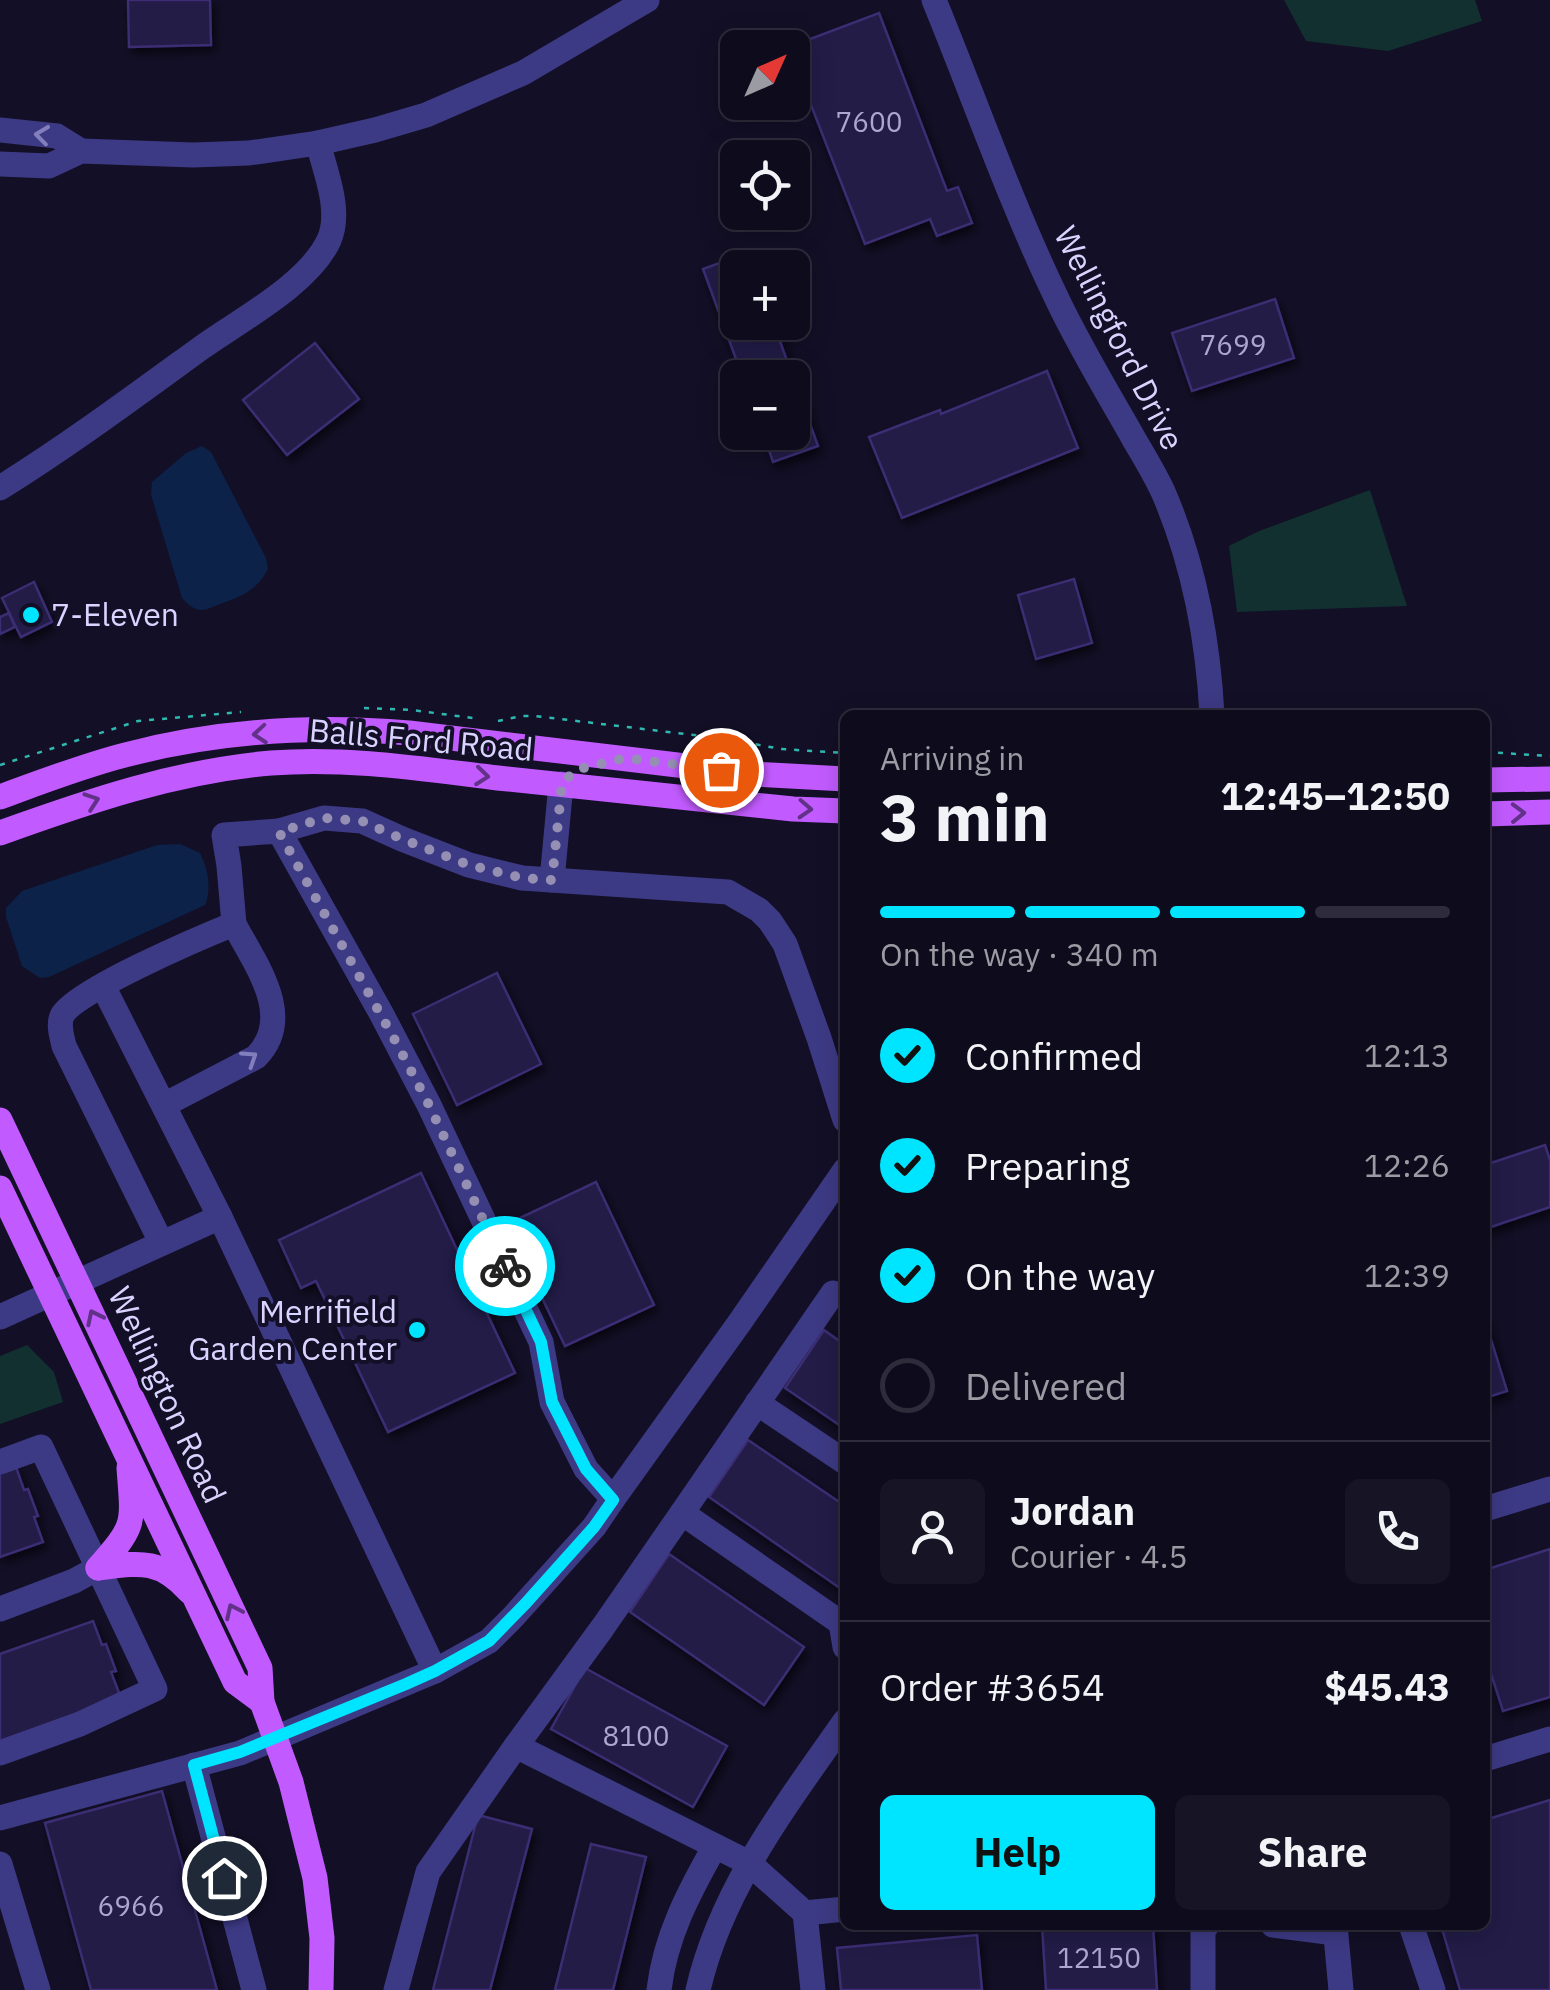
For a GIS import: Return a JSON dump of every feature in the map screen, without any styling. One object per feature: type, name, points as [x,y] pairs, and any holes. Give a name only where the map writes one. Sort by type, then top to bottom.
[{"type":"main road","name":"Balls Ford Road","points":[[0,797],[128,754],[215,739],[354,729],[753,774],[840,779]]},
{"type":"main road","points":[[562,784],[580,768],[625,758]]},
{"type":"main road","name":"Balls Ford Road","points":[[0,833],[145,785],[200,773],[301,762],[376,764],[840,812]]},
{"type":"main road","points":[[1490,780],[1550,780]]},
{"type":"main road","points":[[1490,814],[1550,812]]},
{"type":"main road","name":"Wellington Road","points":[[0,1120],[260,1668],[262,1702],[300,1812],[314,1878],[322,1938],[321,1990]]},
{"type":"main road","name":"Wellington Road","points":[[0,1188],[235,1682],[262,1702]]},
{"type":"main road","points":[[98,1568],[126,1536],[131,1522],[128,1452]]},
{"type":"main road","points":[[98,1568],[154,1565],[174,1576],[198,1601]]},
{"type":"street","points":[[0,164],[49,166],[81,151],[249,153],[375,130],[524,74],[648,0]]},
{"type":"street","name":"Wellingford Drive","points":[[934,0],[1059,303],[1162,491],[1177,529],[1204,632],[1212,710]]},
{"type":"street","points":[[0,130],[57,136],[81,151]]},
{"type":"street","points":[[0,488],[280,295],[303,274],[329,240],[335,221],[318,142]]},
{"type":"street","points":[[0,188],[32,165]]},
{"type":"street","points":[[552,880],[562,784]]},
{"type":"street","points":[[164,1105],[256,1057],[273,1030],[273,1005],[264,980],[234,924],[224,835],[279,832],[324,818],[362,821],[469,865],[522,878],[728,892],[759,910],[784,944],[840,1104]]},
{"type":"street","points":[[279,832],[429,1105],[541,1342],[552,1402],[586,1469],[613,1500]]},
{"type":"street","points":[[161,1242],[64,1046],[62,1015],[74,1000],[172,950],[234,924]]},
{"type":"street","points":[[104,986],[220,1218],[435,1671]]},
{"type":"street","points":[[0,1818],[240,1752],[435,1671],[489,1641],[594,1527],[840,1177]]},
{"type":"street","points":[[0,1317],[220,1218]]},
{"type":"street","points":[[396,1990],[428,1872],[840,1291]]},
{"type":"street","points":[[758,1403],[840,1459]]},
{"type":"street","points":[[0,1462],[41,1447],[155,1689],[80,1724],[0,1753]]},
{"type":"street","points":[[1490,1508],[1550,1490]]},
{"type":"street","points":[[682,1513],[840,1627]]},
{"type":"street","points":[[0,1609],[98,1568]]},
{"type":"street","points":[[698,1990],[722,1917],[749,1863],[840,1728]]},
{"type":"street","points":[[1490,1750],[1550,1739]]},
{"type":"street","points":[[516,1746],[749,1863],[805,1914],[813,1990]]},
{"type":"street","points":[[194,1765],[254,1990]]},
{"type":"street","points":[[659,1990],[684,1901],[715,1846]]},
{"type":"street","points":[[0,1864],[38,1990]]},
{"type":"street","points":[[805,1914],[840,1910]]},
{"type":"street","points":[[1202,1990],[1204,1930]]},
{"type":"street","points":[[1335,1930],[1341,1990]]},
{"type":"street","points":[[1413,1930],[1433,1990]]},
{"type":"path","points":[[535,716],[727,738],[781,750],[840,754]]},
{"type":"path","points":[[1490,752],[1550,756]]},
{"type":"green space","points":[[1284,0],[1475,0],[1482,21],[1388,51],[1306,41]]},
{"type":"green space","points":[[1370,490],[1407,606],[1237,612],[1229,546]]},
{"type":"green space","points":[[27,1345],[54,1372],[63,1402],[0,1424],[0,1356]]},
{"type":"water","points":[[202,446],[211,452],[266,558],[268,569],[247,592],[202,610],[182,598],[151,495],[152,482],[186,453]]},
{"type":"water","points":[[180,844],[200,853],[203,859],[209,886],[205,905],[49,977],[40,978],[22,966],[6,908],[22,891],[157,845]]},
{"type":"building","points":[[128,0],[210,0],[211,45],[129,47]]},
{"type":"building","points":[[879,13],[947,191],[958,187],[972,223],[937,236],[930,219],[865,244],[810,102],[810,39]]},
{"type":"building","points":[[720,263],[720,315],[703,269]]},
{"type":"building","points":[[1275,299],[1294,358],[1192,391],[1172,333]]},
{"type":"building","points":[[729,340],[780,340],[787,360],[736,360]]},
{"type":"building","points":[[315,343],[359,399],[287,455],[243,400]]},
{"type":"building","points":[[1047,371],[1078,448],[902,518],[869,437],[940,410],[941,414]]},
{"type":"building","points":[[810,424],[818,446],[810,449]]},
{"type":"building","points":[[769,450],[807,450],[773,462]]},
{"type":"building","points":[[1074,579],[1092,643],[1036,659],[1018,595]]},
{"type":"building","points":[[34,582],[52,622],[21,637],[2,598]]},
{"type":"building","points":[[9,613],[15,627],[0,634],[0,617]]},
{"type":"building","points":[[497,973],[541,1064],[457,1105],[413,1014]]},
{"type":"building","points":[[1545,1145],[1550,1160],[1550,1207],[1490,1227],[1490,1163]]},
{"type":"building","name":"Merrifield Garden Center","points":[[421,1173],[515,1373],[388,1432],[316,1281],[301,1288],[279,1240]]},
{"type":"building","points":[[596,1182],[654,1305],[565,1346],[507,1224]]},
{"type":"building","points":[[824,1330],[840,1341],[840,1426],[785,1388]]},
{"type":"building","points":[[1490,1336],[1507,1391],[1490,1396]]},
{"type":"building","points":[[748,1440],[840,1503],[840,1588],[709,1497]]},
{"type":"building","points":[[16,1467],[38,1516],[34,1517],[43,1542],[0,1557],[0,1472]]},
{"type":"building","points":[[1550,1549],[1550,1697],[1503,1711],[1490,1671],[1490,1568]]},
{"type":"building","points":[[669,1554],[804,1647],[764,1705],[630,1612]]},
{"type":"building","points":[[93,1621],[116,1671],[111,1672],[121,1698],[0,1741],[0,1654]]},
{"type":"building","points":[[585,1668],[727,1746],[693,1807],[551,1729]]},
{"type":"building","points":[[162,1791],[217,1990],[91,1990],[45,1823]]},
{"type":"building","points":[[1550,1800],[1550,1990],[1460,1990],[1442,1930],[1490,1930],[1490,1818]]},
{"type":"building","points":[[478,1815],[532,1829],[490,1990],[433,1990]]},
{"type":"building","points":[[591,1844],[646,1857],[613,1990],[555,1990]]},
{"type":"building","points":[[1042,1930],[1153,1930],[1157,1990],[1046,1990]]},
{"type":"building","points":[[977,1935],[982,1990],[841,1990],[837,1948]]},
{"type":"way so far","points":[[505,1266],[429,1105],[279,832],[324,818],[362,821],[469,865],[522,878],[552,880],[562,784],[575,770],[625,758],[721,770]]},
{"type":"place","name":"7-Eleven","points":[[31,615]]},
{"type":"place","name":"Merrifield Garden Center","points":[[417,1330]]},
{"type":"route","points":[[224,1878],[194,1765],[240,1752],[406,1684],[489,1641],[594,1527],[613,1500],[586,1469],[552,1402],[541,1342],[505,1266]]}]
